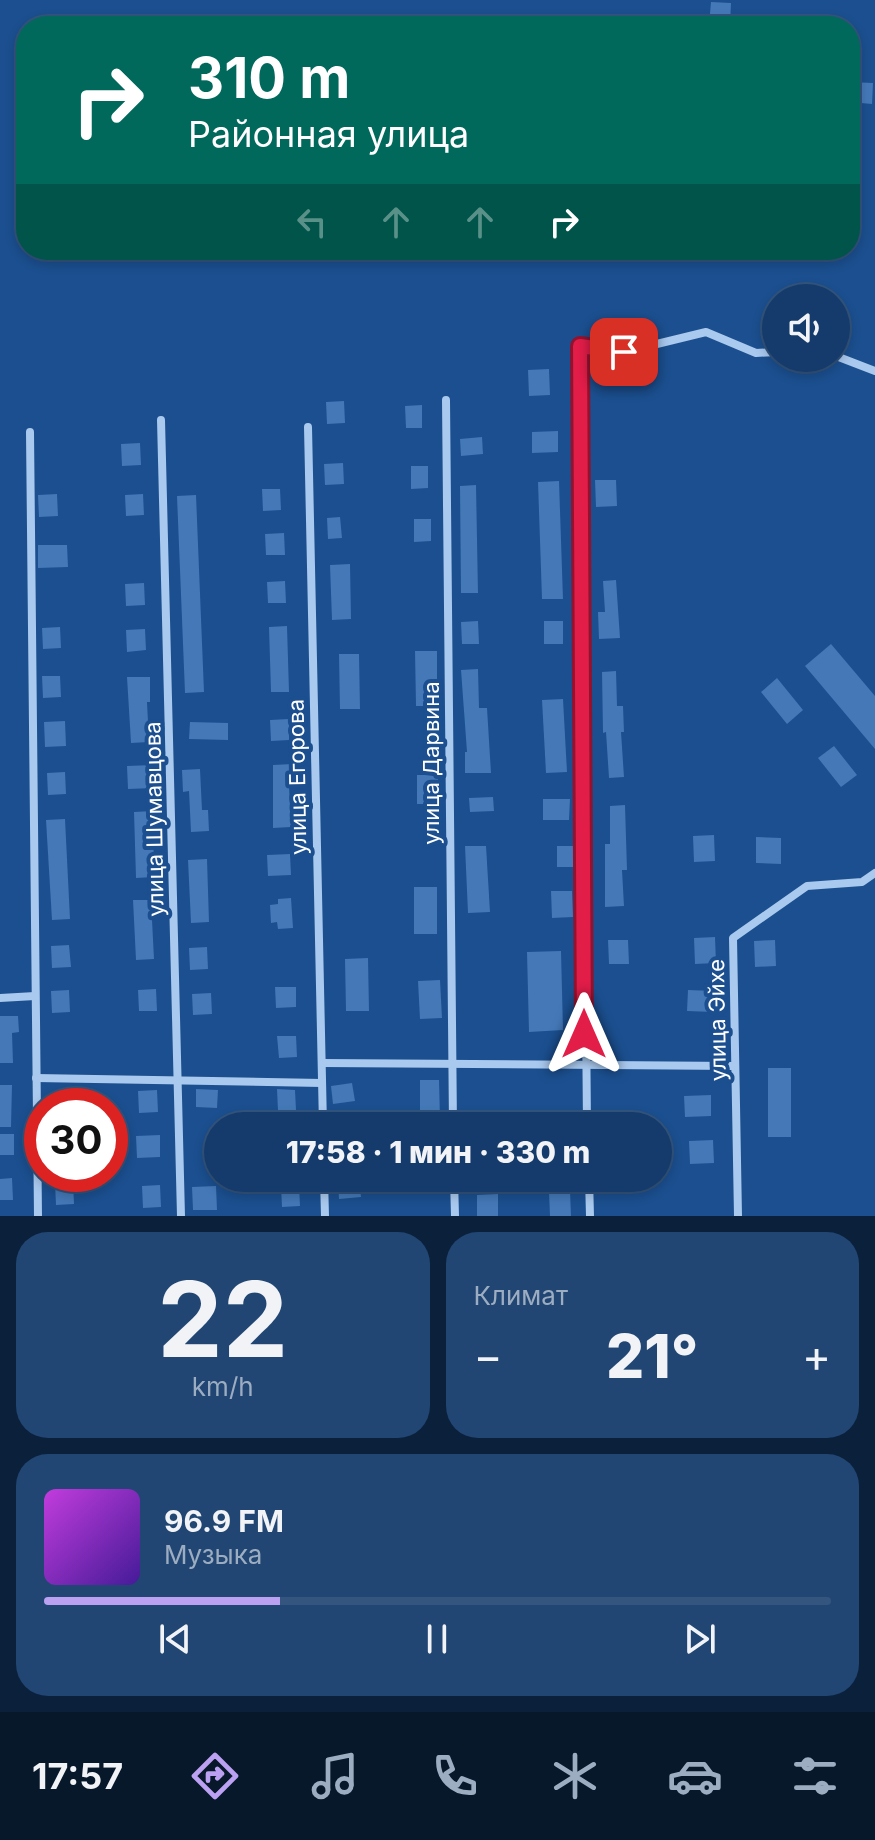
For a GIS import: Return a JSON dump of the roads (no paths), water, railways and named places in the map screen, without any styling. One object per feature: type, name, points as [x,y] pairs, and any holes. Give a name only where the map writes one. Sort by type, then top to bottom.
[{"type":"street","points":[[586,1112],[580,346],[624,352],[706,332],[762,353]]},
{"type":"street","points":[[850,361],[875,371]]},
{"type":"street","name":"улица Дарвина","points":[[446,400],[453,1112]]},
{"type":"street","name":"улица Шумавцова","points":[[161,420],[181,1216]]},
{"type":"street","name":"улица Егорова","points":[[308,427],[323,1112]]},
{"type":"street","points":[[30,432],[38,1216]]},
{"type":"street","name":"улица Эйхе","points":[[738,1216],[733,938],[807,886],[862,882],[875,873]]},
{"type":"street","points":[[0,998],[35,996]]},
{"type":"street","points":[[322,1063],[735,1066]]},
{"type":"street","points":[[36,1078],[322,1083]]},
{"type":"street","points":[[324,1192],[325,1216]]},
{"type":"street","points":[[454,1192],[455,1216]]},
{"type":"street","points":[[589,1192],[590,1216]]}]
